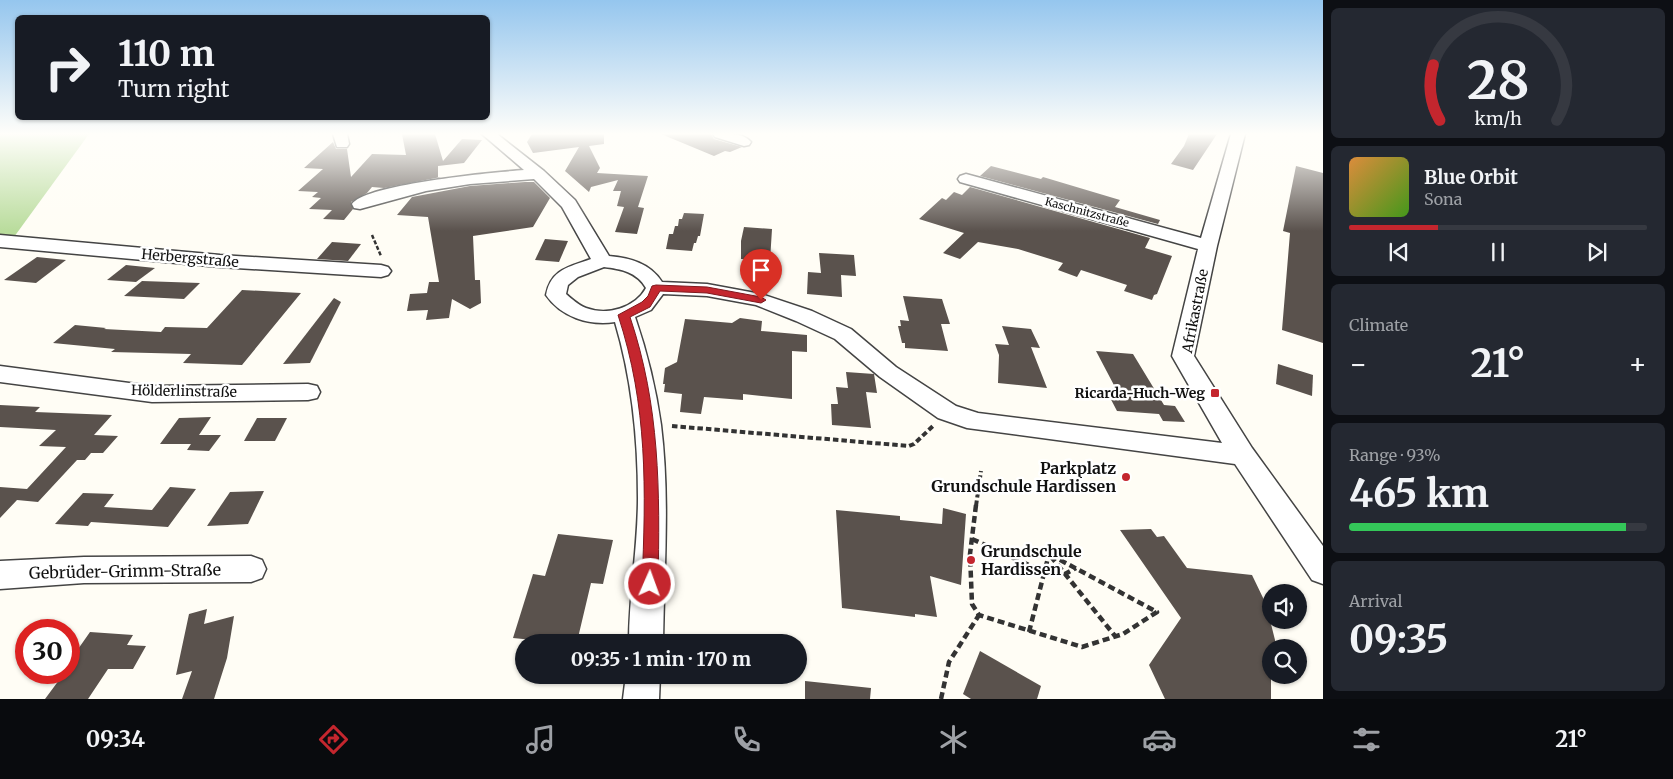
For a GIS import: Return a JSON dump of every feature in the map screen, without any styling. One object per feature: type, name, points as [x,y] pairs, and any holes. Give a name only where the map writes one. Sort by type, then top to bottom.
[{"type":"street","points":[[529,167],[572,208],[602,261]]},
{"type":"street","name":"Afrikastraße","points":[[1229,167],[1208,246],[1183,356],[1244,454],[1323,571]]},
{"type":"street","points":[[360,204],[411,189],[465,179],[538,174]]},
{"type":"street","name":"Kaschnitzstraße","points":[[966,179],[1208,246]]},
{"type":"street","name":"Herbergstraße","points":[[0,241],[211,260],[381,271]]},
{"type":"street","points":[[602,261],[637,268],[650,277],[656,288],[653,296],[646,304],[624,315],[588,315],[568,306],[556,294],[558,283],[571,273],[602,261]]},
{"type":"street","points":[[656,288],[707,290],[753,298],[804,316],[843,334],[888,372],[947,412],[976,422],[1244,454]]},
{"type":"street","points":[[624,315],[634,347],[648,424],[652,499],[646,634]]},
{"type":"street","name":"Hölderlinstraße","points":[[0,374],[152,394],[308,392]]},
{"type":"street","name":"Gebrüder-Grimm-Straße","points":[[0,575],[84,570],[251,569]]},
{"type":"street","points":[[641,699],[642,684]]},
{"type":"path","points":[[648,424],[908,446],[914,444],[947,412]]},
{"type":"path","points":[[980,471],[970,554],[972,604],[979,615],[1082,648],[1123,634],[1157,612],[1049,554]]},
{"type":"path","points":[[972,539],[1044,572],[1065,574],[1076,568]]},
{"type":"path","points":[[1029,632],[1049,554]]},
{"type":"path","points":[[1049,554],[1114,636]]},
{"type":"path","points":[[941,699],[950,662],[979,615]]},
{"type":"green space","points":[[0,167],[65,167],[14,237],[0,236]]},
{"type":"building","points":[[306,167],[350,167],[351,177],[360,167],[438,167],[438,177],[441,177],[384,188],[372,187],[367,193],[351,202],[353,209],[344,220],[323,219],[332,210],[309,209],[321,198],[312,197],[318,192],[298,191],[323,169],[304,168]]},
{"type":"building","points":[[568,167],[599,167],[597,173],[648,176],[638,207],[644,208],[637,234],[615,232],[624,207],[617,206],[621,191],[613,191],[618,180],[591,187],[589,192],[565,171]]},
{"type":"building","points":[[990,167],[993,167],[1041,179],[1043,177],[1120,200],[1115,207],[1160,220],[1158,224],[980,176]]},
{"type":"building","points":[[1181,167],[1195,167],[1193,170]]},
{"type":"building","points":[[1296,167],[1323,173],[1323,343],[1282,330],[1290,233],[1283,231]]},
{"type":"building","points":[[534,182],[550,198],[533,227],[473,236],[475,280],[480,280],[481,303],[470,309],[452,299],[449,318],[426,320],[428,310],[407,311],[410,294],[427,293],[429,282],[439,282],[428,217],[397,215],[412,197],[470,186]]},
{"type":"building","points":[[970,187],[1150,238],[1145,248],[1172,256],[1157,294],[1154,295],[1152,300],[1124,291],[1127,285],[1081,270],[1077,277],[1058,270],[1063,263],[1018,249],[978,242],[960,259],[943,253],[964,233],[919,219],[942,198],[946,200],[954,192],[962,195]]},
{"type":"building","points":[[684,213],[704,214],[700,236],[698,236],[696,243],[694,243],[692,251],[666,249],[669,234],[673,234],[675,226],[678,226],[679,219],[682,219]]},
{"type":"building","points":[[744,227],[772,229],[770,261],[741,259],[741,241]]},
{"type":"building","points":[[545,239],[568,241],[559,262],[535,260]]},
{"type":"building","points":[[332,242],[361,244],[348,261],[317,259]]},
{"type":"building","points":[[819,253],[854,255],[856,276],[841,275],[842,297],[807,294],[808,272],[821,273]]},
{"type":"building","points":[[37,257],[66,260],[36,283],[4,280]]},
{"type":"building","points":[[126,265],[155,268],[136,282],[107,280]]},
{"type":"building","points":[[142,281],[200,283],[184,299],[124,296]]},
{"type":"building","points":[[242,290],[301,293],[242,365],[183,363],[191,354],[111,352],[115,349],[53,343],[75,325],[106,328],[104,329],[161,332],[165,327],[207,328]]},
{"type":"building","points":[[903,296],[942,299],[950,324],[941,324],[948,351],[905,348],[905,343],[902,343],[898,326],[901,326],[900,320],[909,321]]},
{"type":"building","points":[[334,298],[341,302],[310,363],[283,364]]},
{"type":"building","points":[[740,318],[762,321],[761,331],[807,335],[807,352],[792,351],[792,399],[743,394],[743,400],[704,397],[701,414],[680,412],[682,394],[664,392],[665,384],[663,384],[665,368],[677,362],[685,319],[732,323]]},
{"type":"building","points":[[1002,326],[1031,329],[1040,348],[1031,347],[1047,388],[998,383],[999,355],[995,344],[1009,345]]},
{"type":"building","points":[[1096,351],[1133,354],[1164,405],[1175,406],[1185,422],[1163,421],[1159,414],[1117,411],[1105,388],[1116,389]]},
{"type":"building","points":[[1278,364],[1313,375],[1312,396],[1276,384]]},
{"type":"building","points":[[846,372],[874,374],[877,393],[866,392],[871,428],[832,425],[831,404],[838,404],[836,387],[848,388]]},
{"type":"building","points":[[0,405],[40,407],[35,412],[112,415],[94,435],[118,436],[103,453],[91,453],[85,460],[77,460],[38,502],[17,500],[0,518],[0,487],[27,489],[66,447],[39,446],[56,430],[0,427]]},
{"type":"building","points":[[211,417],[199,435],[221,435],[209,451],[187,450],[191,444],[160,444],[179,418]]},
{"type":"building","points":[[257,418],[287,418],[275,441],[244,441]]},
{"type":"building","points":[[170,487],[196,489],[168,527],[91,522],[88,526],[55,524],[83,493],[114,494],[104,507],[152,510]]},
{"type":"building","points":[[264,491],[248,524],[207,526],[230,492]]},
{"type":"building","points":[[943,508],[966,514],[961,585],[930,576],[937,617],[915,614],[915,617],[842,608],[836,510],[900,516],[900,520],[942,524]]},
{"type":"building","points":[[1151,529],[1157,537],[1164,536],[1187,568],[1252,575],[1262,596],[1262,629],[1272,629],[1275,639],[1262,639],[1262,684],[1271,684],[1271,699],[1165,699],[1149,665],[1181,618],[1120,530]]},
{"type":"building","points":[[558,534],[613,540],[603,584],[591,583],[579,634],[515,634],[515,638],[513,638],[533,574],[545,576]]},
{"type":"building","points":[[207,609],[204,624],[234,616],[227,658],[214,699],[182,699],[192,671],[176,675],[189,614]]},
{"type":"building","points":[[90,632],[133,635],[127,645],[146,646],[133,669],[108,669],[88,699],[45,699],[56,684],[80,684],[80,646]]},
{"type":"building","points":[[980,651],[1041,686],[1037,699],[971,699],[963,694]]},
{"type":"building","points":[[807,681],[871,688],[870,699],[805,699],[805,684],[807,684]]},
{"type":"place","name":"Ricarda-Huch-Weg","points":[[1215,393]]},
{"type":"place","name":"Parkplatz Grundschule Hardissen","points":[[1126,477]]},
{"type":"place","name":"Grundschule Hardissen","points":[[971,560]]},
{"type":"route","points":[[650,584],[652,499],[648,424],[634,347],[624,315],[646,304],[653,296],[656,288],[707,290],[761,300]]}]
